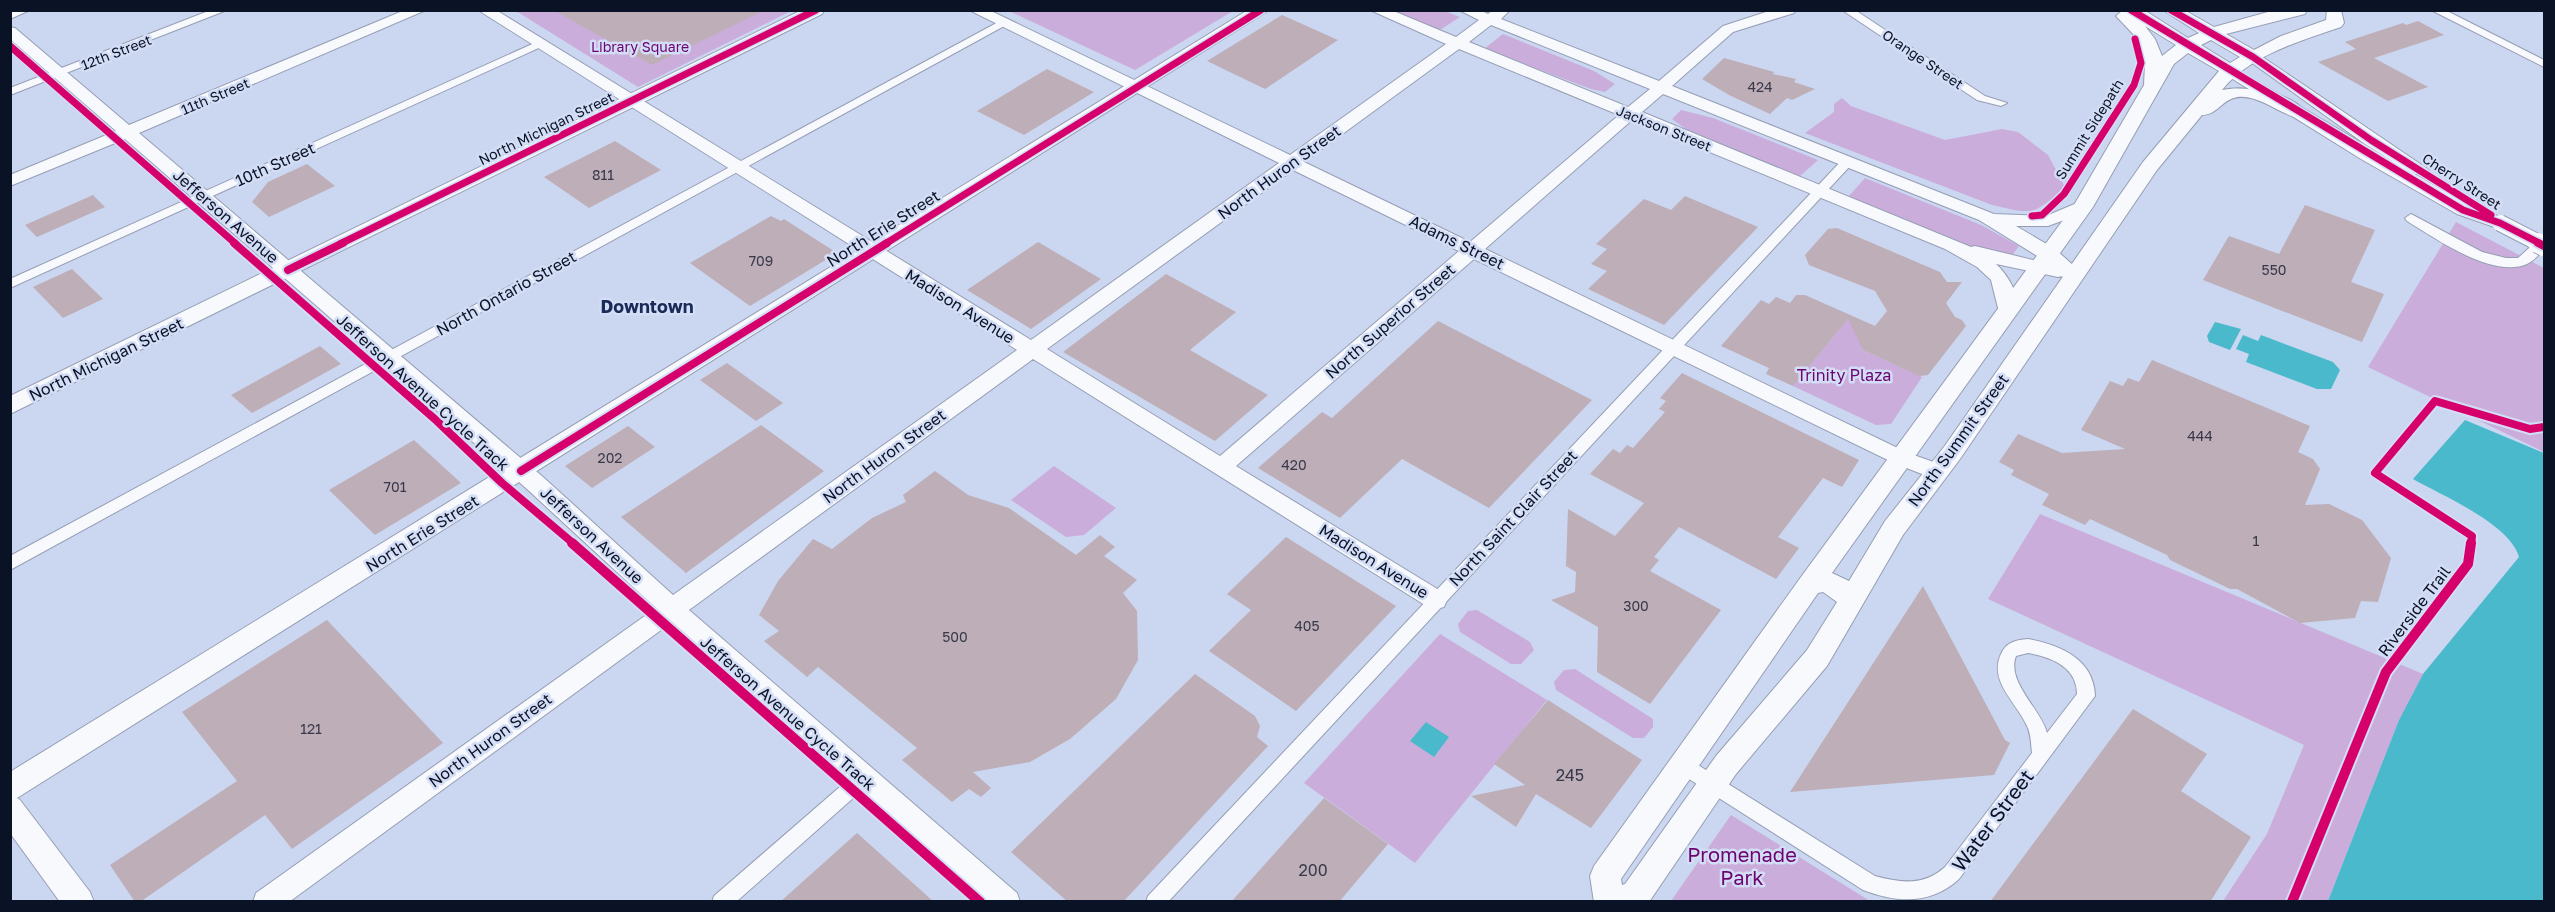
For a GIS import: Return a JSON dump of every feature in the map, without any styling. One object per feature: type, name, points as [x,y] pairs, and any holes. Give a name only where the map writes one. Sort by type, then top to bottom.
[{"type":"main road","name":"North Michigan Street","points":[[10,406],[816,10]]},
{"type":"main road","name":"North Erie Street","points":[[10,788],[1261,10]]},
{"type":"main road","points":[[2118,10],[2135,26],[2151,48],[2156,65],[2153,90]]},
{"type":"main road","name":"Cherry Street","points":[[2131,10],[2229,70]]},
{"type":"main road","name":"Cherry Street","points":[[2171,10],[2246,53]]},
{"type":"main road","name":"North Summit Street","points":[[2292,12],[2213,34],[2188,45],[2167,61],[2153,90],[2122,137],[2083,207],[1810,584],[1605,876],[1609,901],[1634,897],[1712,785],[1817,658],[1894,528],[1937,472],[2150,166],[2229,70],[2246,53],[2335,23],[2338,12],[2310,10]]},
{"type":"main road","points":[[2246,53],[2292,12]]},
{"type":"main road","points":[[2189,118],[2224,96],[2234,93],[2263,98],[2295,111]]},
{"type":"main road","points":[[1810,584],[1824,581],[1835,584],[1851,600]]},
{"type":"main road","points":[[1738,685],[1745,698],[1750,701],[1775,706]]},
{"type":"main road","points":[[10,809],[79,902]]},
{"type":"street","points":[[10,16],[25,10]]},
{"type":"street","name":"12th Street","points":[[10,93],[222,10]]},
{"type":"street","name":"11th Street","points":[[10,181],[419,10]]},
{"type":"street","name":"Madison Avenue","points":[[485,10],[1436,600]]},
{"type":"street","name":"Adams Street","points":[[976,10],[1901,458],[1937,472]]},
{"type":"street","name":"Jackson Street","points":[[1377,10],[1951,245],[1985,263],[1996,274],[2008,295],[2007,312]]},
{"type":"street","name":"Jackson Street","points":[[1466,10],[1496,15],[1660,88],[1985,216],[2015,221],[2048,221],[2083,207]]},
{"type":"street","name":"North Superior Street","points":[[1221,467],[1728,29],[1789,10]]},
{"type":"street","name":"Orange Street","points":[[1847,10],[1898,41],[1981,98],[2001,103]]},
{"type":"street","points":[[2436,10],[2544,64]]},
{"type":"street","name":"North Huron Street","points":[[266,902],[1496,15]]},
{"type":"street","name":"North Ontario Street","points":[[10,564],[737,165],[1002,23]]},
{"type":"street","name":"Jefferson Avenue","points":[[10,30],[521,471],[671,608],[1007,902]]},
{"type":"street","name":"10th Street","points":[[10,284],[539,44]]},
{"type":"street","name":"Cherry Street","points":[[2246,53],[2371,140],[2471,201],[2500,223]]},
{"type":"street","name":"Cherry Street","points":[[2229,70],[2463,210],[2500,223]]},
{"type":"street","name":"North Saint Clair Street","points":[[1155,902],[1847,162]]},
{"type":"street","name":"Jackson Street","points":[[1985,216],[2044,260],[2074,274]]},
{"type":"street","points":[[2411,218],[2460,247],[2503,262],[2520,262],[2544,244],[2500,223]]},
{"type":"street","name":"Jackson Street","points":[[1951,245],[2015,263],[2044,260]]},
{"type":"street","name":"Water Street","points":[[1712,785],[1870,884],[1906,892],[1930,888],[1952,873],[2086,696],[2085,681],[2079,670],[2068,659],[2050,651],[2016,647],[2009,652],[2006,662],[2007,673],[2012,686],[2037,728],[2041,755]]},
{"type":"street","points":[[1684,766],[1712,785]]},
{"type":"street","points":[[721,902],[863,778]]},
{"type":"green space","name":"Library Square","points":[[516,11],[791,11],[638,87]]},
{"type":"green space","points":[[1009,11],[1233,11],[1135,70]]},
{"type":"green space","points":[[1391,11],[1445,11],[1460,17],[1440,30]]},
{"type":"green space","points":[[1503,34],[1594,71],[1615,84],[1605,92],[1591,89],[1484,49]]},
{"type":"green space","points":[[1842,98],[1851,106],[1945,140],[2002,129],[2018,132],[2048,155],[2065,187],[2039,208],[2025,211],[2006,208],[1992,205],[1805,133],[1834,112],[1834,104]]},
{"type":"green space","points":[[1681,110],[1713,118],[1818,160],[1799,177],[1686,129],[1672,119]]},
{"type":"green space","points":[[1865,178],[1981,225],[2019,246],[2011,257],[1969,246],[1848,197]]},
{"type":"green space","points":[[2456,222],[2544,268],[2544,452],[2368,367]]},
{"type":"green space","name":"Trinity Plaza","points":[[1851,315],[1863,350],[1922,377],[1891,424],[1876,425],[1793,386]]},
{"type":"green space","points":[[1054,466],[1116,508],[1084,535],[1066,537],[1011,500]]},
{"type":"green space","points":[[2040,514],[2423,674],[2399,720],[2328,901],[2223,901],[2267,834],[2304,745],[1988,599]]},
{"type":"green space","points":[[1477,610],[1530,642],[1534,650],[1521,664],[1511,664],[1460,632],[1458,624],[1468,611]]},
{"type":"green space","points":[[1440,634],[1547,700],[1415,863],[1304,783]]},
{"type":"green space","points":[[1575,669],[1653,719],[1653,727],[1644,738],[1633,738],[1556,690],[1554,682],[1564,670]]},
{"type":"green space","name":"Promenade Park","points":[[1731,815],[1870,901],[1671,901]]},
{"type":"water","points":[[2215,322],[2241,329],[2230,350],[2209,342],[2207,336]]},
{"type":"water","points":[[2243,335],[2258,341],[2261,335],[2333,362],[2340,370],[2331,389],[2317,389],[2246,362],[2249,354],[2236,349]]},
{"type":"water","points":[[2465,420],[2544,453],[2544,901],[2328,901],[2399,720],[2423,674],[2519,557],[2503,533],[2489,522],[2413,479]]},
{"type":"water","points":[[1426,722],[1449,737],[1434,757],[1410,741]]},
{"type":"building","points":[[553,10],[765,10],[652,65]]},
{"type":"building","points":[[1282,15],[1338,40],[1265,89],[1207,61]]},
{"type":"building","points":[[2418,21],[2444,35],[2374,58],[2428,87],[2388,101],[2318,62],[2356,49],[2345,42],[2403,23],[2406,25]]},
{"type":"building","points":[[1724,58],[1796,79],[1794,82],[1815,89],[1792,100],[1787,98],[1770,114],[1729,95],[1702,79]]},
{"type":"building","points":[[1047,69],[1094,92],[1024,135],[977,111]]},
{"type":"building","points":[[615,141],[661,170],[589,208],[544,177]]},
{"type":"building","points":[[307,164],[335,186],[269,217],[252,202],[268,182]]},
{"type":"building","points":[[93,195],[105,207],[37,237],[25,225]]},
{"type":"building","points":[[1685,196],[1758,227],[1664,325],[1588,289],[1607,271],[1591,264],[1607,249],[1596,244],[1644,199],[1671,210]]},
{"type":"building","points":[[2305,205],[2375,230],[2351,282],[2384,294],[2362,342],[2203,280],[2229,236],[2279,254]]},
{"type":"building","points":[[771,216],[781,221],[784,219],[837,253],[750,306],[690,263]]},
{"type":"building","points":[[1837,228],[1940,272],[1947,282],[1962,282],[1946,303],[1955,317],[1962,320],[1966,326],[1928,375],[1919,376],[1863,350],[1848,319],[1793,386],[1766,374],[1769,368],[1721,346],[1761,300],[1769,304],[1776,297],[1790,303],[1796,295],[1805,295],[1875,326],[1887,311],[1875,291],[1809,265],[1805,255],[1828,229]]},
{"type":"building","points":[[1038,242],[1101,279],[1031,329],[967,290]]},
{"type":"building","points":[[72,269],[103,299],[63,318],[33,287]]},
{"type":"building","points":[[1166,274],[1236,312],[1190,350],[1268,395],[1215,441],[1063,352]]},
{"type":"building","points":[[1438,321],[1592,400],[1489,508],[1402,459],[1340,518],[1258,468],[1322,412],[1332,418]]},
{"type":"building","points":[[320,346],[341,364],[252,413],[231,395]]},
{"type":"building","points":[[2152,360],[2310,426],[2298,452],[2313,459],[2320,469],[2305,505],[2329,504],[2362,520],[2391,558],[2378,602],[2361,601],[2355,618],[2300,623],[2237,589],[2230,589],[2170,560],[2167,555],[2090,519],[2085,525],[2042,505],[2049,494],[2011,475],[2014,470],[1999,462],[2018,434],[2062,453],[2125,449],[2081,430],[2110,381],[2123,386],[2128,378],[2139,382]]},
{"type":"building","points":[[727,363],[783,403],[756,421],[700,380]]},
{"type":"building","points":[[1682,373],[1859,460],[1842,487],[1823,478],[1778,537],[1799,548],[1776,579],[1679,527],[1654,557],[1659,560],[1650,571],[1721,610],[1650,704],[1597,672],[1598,627],[1551,600],[1575,592],[1576,572],[1566,566],[1568,509],[1615,536],[1644,503],[1590,474],[1613,449],[1620,453],[1627,445],[1633,448],[1665,412],[1659,409],[1666,401],[1660,398]]},
{"type":"building","points":[[761,425],[824,471],[686,573],[621,517]]},
{"type":"building","points":[[628,426],[655,447],[592,488],[565,466]]},
{"type":"building","points":[[414,440],[461,483],[375,535],[329,490]]},
{"type":"building","points":[[935,471],[968,495],[1009,508],[1076,555],[1100,535],[1115,547],[1104,556],[1137,580],[1123,593],[1137,611],[1138,660],[1116,699],[1070,739],[1030,762],[973,772],[991,788],[981,797],[969,789],[952,802],[902,760],[917,748],[818,667],[807,677],[764,641],[779,631],[759,615],[778,581],[813,539],[832,549],[872,518],[906,502],[903,495]]},
{"type":"building","points":[[1286,537],[1396,606],[1296,711],[1209,651],[1251,610],[1227,594]]},
{"type":"building","points":[[1923,586],[2005,740],[2010,743],[1994,775],[1790,792]]},
{"type":"building","points":[[327,620],[443,743],[292,849],[265,815],[140,902],[135,902],[110,865],[237,781],[182,712]]},
{"type":"building","points":[[1195,674],[1255,716],[1260,726],[1257,737],[1268,746],[1123,902],[1068,902],[1011,852]]},
{"type":"building","points":[[1548,700],[1642,760],[1591,828],[1536,794],[1516,827],[1471,796],[1525,785],[1494,764]]},
{"type":"building","points":[[2133,709],[2207,754],[2181,791],[2251,837],[2210,902],[1990,902]]},
{"type":"building","points":[[1324,798],[1388,844],[1339,902],[1231,902]]},
{"type":"building","points":[[857,833],[934,902],[780,902]]},
{"type":"cycle path","points":[[288,270],[816,10]]},
{"type":"cycle path","points":[[521,471],[1261,10]]},
{"type":"cycle path","points":[[2131,10],[2463,210],[2500,223],[2544,246]]},
{"type":"cycle path","points":[[2171,10],[2253,57],[2371,140],[2491,215]]},
{"type":"cycle path","name":"Summit Sidepath","points":[[2032,216],[2042,215],[2064,194],[2134,85],[2141,63],[2135,39]]},
{"type":"cycle path","name":"Jefferson Avenue Cycle Track","points":[[10,46],[437,421],[502,483],[980,902]]},
{"type":"cycle path","name":"Riverside Trail","points":[[2292,902],[2386,672],[2468,564],[2472,536],[2375,473],[2435,401],[2530,429],[2544,427]]},
{"type":"district","name":"Downtown","points":[[647,306]]}]
